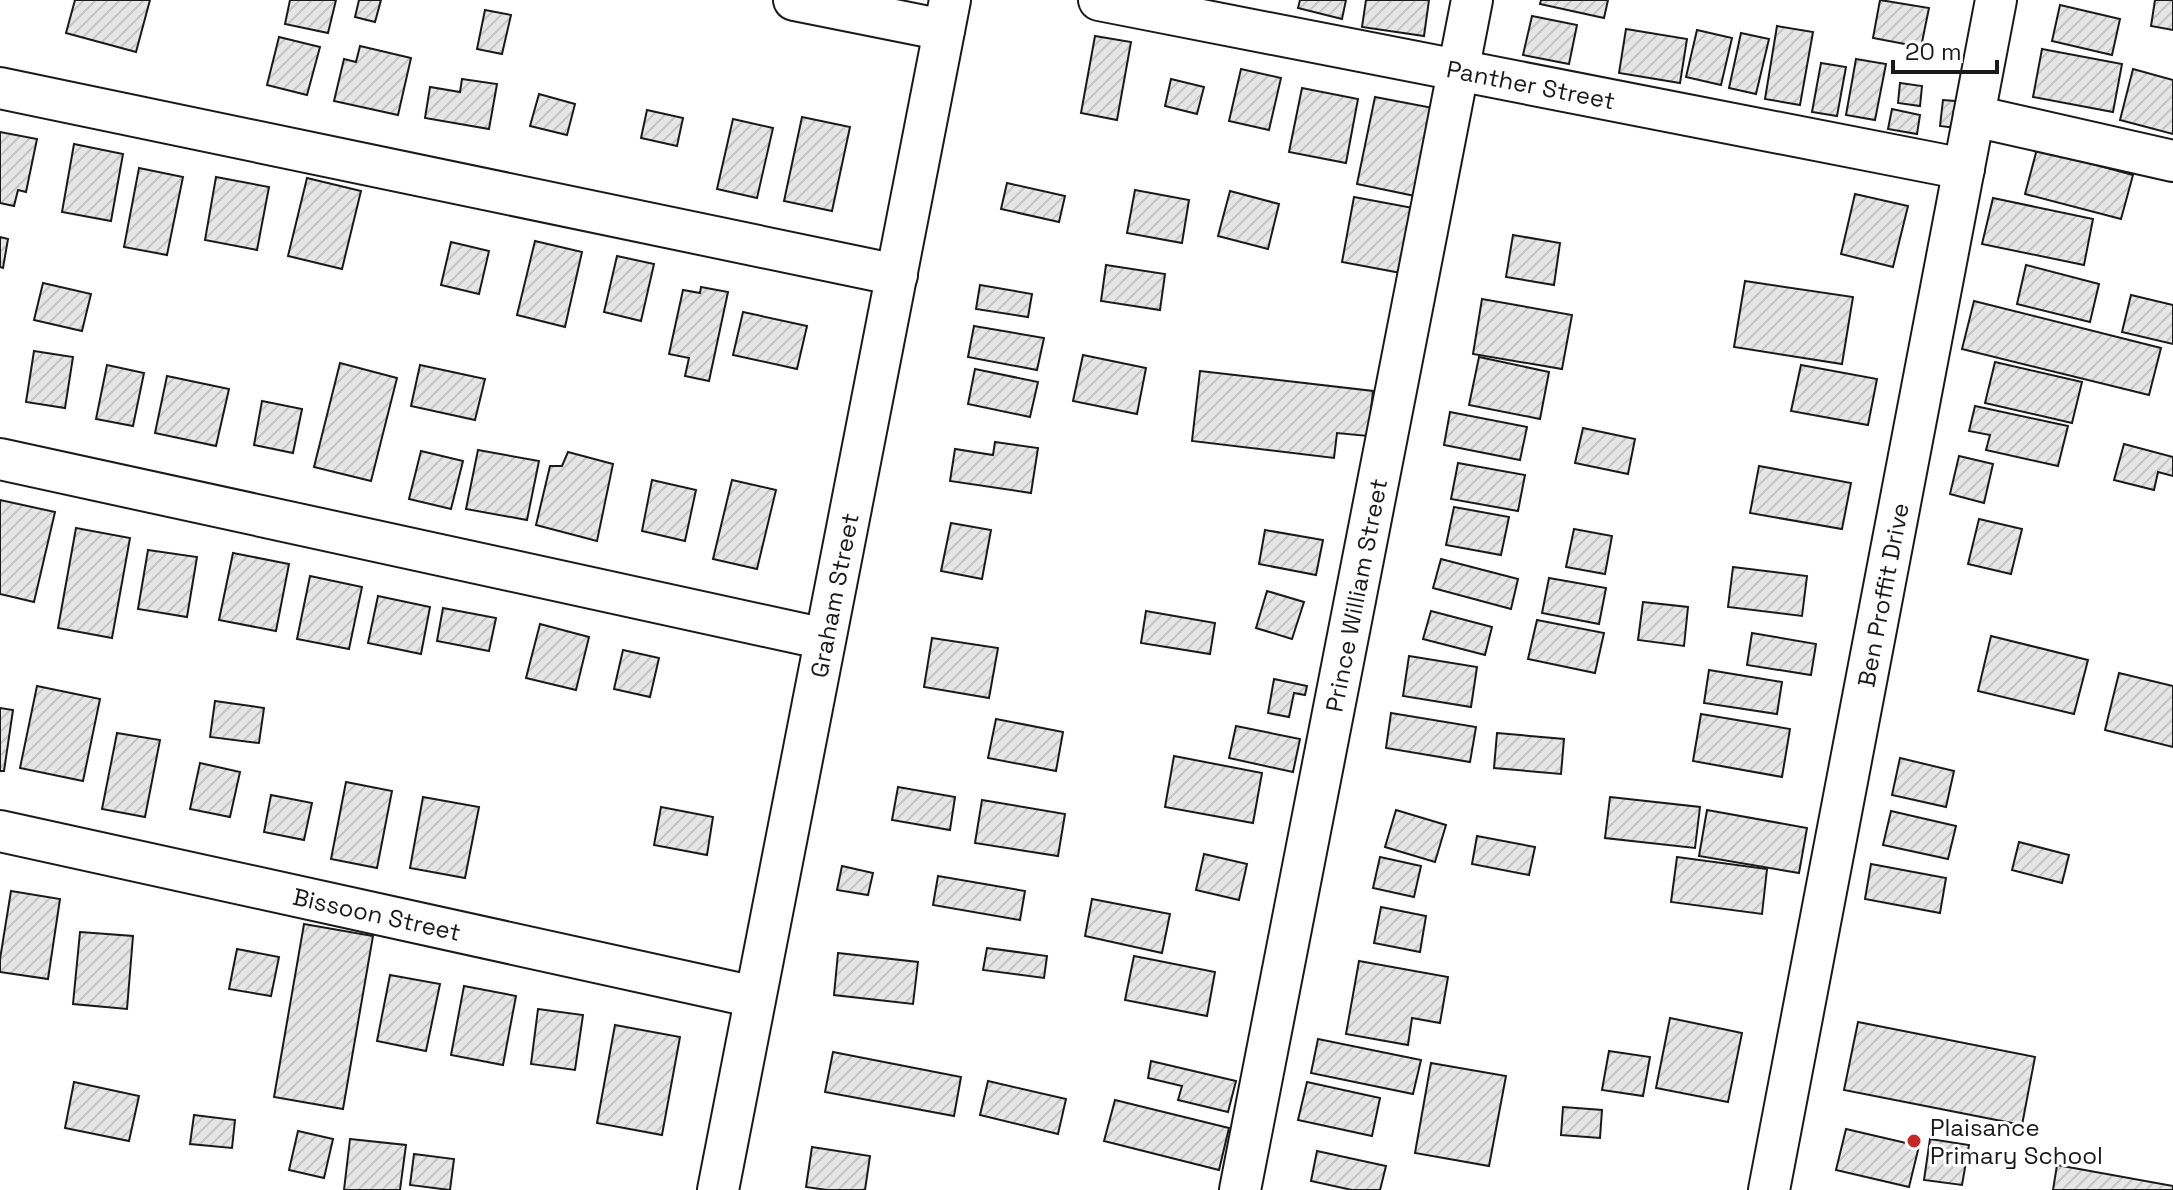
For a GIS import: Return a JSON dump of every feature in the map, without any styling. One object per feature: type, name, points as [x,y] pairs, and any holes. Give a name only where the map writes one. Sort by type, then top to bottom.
[{"type":"street","points":[[794,0],[947,15]]},
{"type":"street","name":"Panther Street","points":[[1099,0],[1964,169]]},
{"type":"street","name":"Prince William Street","points":[[1240,1190],[1472,0]]},
{"type":"street","name":"Ben Proffit Drive","points":[[1769,1190],[1996,0]]},
{"type":"street","name":"Graham Street","points":[[718,1190],[947,15]]},
{"type":"street","points":[[0,88],[897,275]]},
{"type":"street","points":[[1974,116],[2173,161]]},
{"type":"street","points":[[0,459],[825,639]]},
{"type":"street","name":"Bissoon Street","points":[[0,831],[755,997]]},
{"type":"building","points":[[75,0],[150,0],[136,52],[66,33]]},
{"type":"building","points":[[290,0],[336,0],[328,33],[285,24]]},
{"type":"building","points":[[359,0],[381,0],[375,22],[355,17]]},
{"type":"building","points":[[1300,0],[1346,0],[1342,19],[1298,8]]},
{"type":"building","points":[[1366,0],[1429,0],[1424,36],[1362,27]]},
{"type":"building","points":[[1541,0],[1608,0],[1604,18],[1540,4]]},
{"type":"building","points":[[1880,0],[1929,8],[1921,47],[1873,38]]},
{"type":"building","points":[[2155,0],[2173,0],[2173,30],[2151,26]]},
{"type":"building","points":[[2060,5],[2120,19],[2112,55],[2052,41]]},
{"type":"building","points":[[485,10],[511,15],[502,54],[477,49]]},
{"type":"building","points":[[1532,16],[1577,25],[1569,64],[1523,55]]},
{"type":"building","points":[[1777,26],[1813,32],[1800,105],[1765,99]]},
{"type":"building","points":[[1626,29],[1687,39],[1680,83],[1619,73]]},
{"type":"building","points":[[1697,30],[1732,38],[1721,85],[1686,77]]},
{"type":"building","points":[[1741,33],[1769,39],[1756,94],[1729,88]]},
{"type":"building","points":[[1095,36],[1131,42],[1117,120],[1081,113]]},
{"type":"building","points":[[279,37],[320,47],[307,95],[267,85]]},
{"type":"building","points":[[360,46],[411,58],[398,115],[334,101],[344,59],[356,62]]},
{"type":"building","points":[[2042,49],[2122,64],[2113,112],[2033,97]]},
{"type":"building","points":[[1856,59],[1886,64],[1875,120],[1846,115]]},
{"type":"building","points":[[1821,63],[1846,67],[1837,116],[1812,112]]},
{"type":"building","points":[[1241,69],[1281,78],[1269,130],[1229,121]]},
{"type":"building","points":[[2133,69],[2173,80],[2173,134],[2120,120]]},
{"type":"building","points":[[462,79],[497,84],[489,129],[425,118],[430,87],[460,92]]},
{"type":"building","points":[[1171,79],[1204,87],[1197,114],[1165,106]]},
{"type":"building","points":[[1900,83],[1922,86],[1920,106],[1898,103]]},
{"type":"building","points":[[1302,88],[1358,99],[1346,163],[1289,152]]},
{"type":"building","points":[[539,94],[575,104],[567,135],[530,126]]},
{"type":"building","points":[[1375,97],[1433,108],[1415,196],[1357,184]]},
{"type":"building","points":[[1943,100],[1967,102],[1963,129],[1940,126]]},
{"type":"building","points":[[1892,109],[1920,115],[1917,134],[1888,129]]},
{"type":"building","points":[[647,110],[683,118],[677,146],[641,138]]},
{"type":"building","points":[[802,117],[850,127],[832,211],[784,201]]},
{"type":"building","points":[[733,119],[773,128],[757,198],[717,189]]},
{"type":"building","points":[[0,132],[37,139],[26,192],[18,190],[14,206],[0,203]]},
{"type":"building","points":[[74,144],[123,154],[111,221],[62,212]]},
{"type":"building","points":[[2037,149],[2133,175],[2121,219],[2025,194]]},
{"type":"building","points":[[139,168],[183,177],[167,255],[124,247]]},
{"type":"building","points":[[216,177],[269,187],[257,250],[205,240]]},
{"type":"building","points":[[307,178],[361,191],[342,269],[288,256]]},
{"type":"building","points":[[1007,183],[1065,196],[1059,222],[1001,209]]},
{"type":"building","points":[[1135,190],[1189,200],[1182,243],[1127,233]]},
{"type":"building","points":[[1230,191],[1279,204],[1268,249],[1218,236]]},
{"type":"building","points":[[1855,194],[1908,206],[1893,267],[1841,254]]},
{"type":"building","points":[[1354,197],[1413,208],[1401,273],[1342,262]]},
{"type":"building","points":[[1993,198],[2093,219],[2084,265],[1982,244]]},
{"type":"building","points":[[1513,235],[1560,243],[1554,285],[1506,277]]},
{"type":"building","points":[[0,237],[8,239],[3,268],[0,267]]},
{"type":"building","points":[[535,241],[582,252],[565,327],[517,315]]},
{"type":"building","points":[[451,242],[489,251],[479,294],[441,285]]},
{"type":"building","points":[[617,256],[654,264],[641,321],[604,312]]},
{"type":"building","points":[[1106,265],[1165,274],[1160,310],[1101,301]]},
{"type":"building","points":[[2026,265],[2099,284],[2090,322],[2017,304]]},
{"type":"building","points":[[1745,281],[1853,297],[1842,364],[1734,347]]},
{"type":"building","points":[[43,283],[91,294],[82,331],[34,320]]},
{"type":"building","points":[[980,285],[1032,294],[1028,317],[976,309]]},
{"type":"building","points":[[701,287],[728,292],[709,381],[685,376],[689,358],[669,354],[683,290],[700,293]]},
{"type":"building","points":[[2131,295],[2173,305],[2173,344],[2122,332]]},
{"type":"building","points":[[1482,299],[1572,315],[1562,369],[1473,354]]},
{"type":"building","points":[[1974,301],[2161,348],[2149,395],[1962,349]]},
{"type":"building","points":[[743,312],[807,326],[797,369],[733,355]]},
{"type":"building","points":[[974,326],[1044,338],[1037,370],[968,357]]},
{"type":"building","points":[[34,351],[73,357],[65,408],[26,402]]},
{"type":"building","points":[[1083,355],[1146,368],[1137,414],[1073,401]]},
{"type":"building","points":[[1479,357],[1549,372],[1540,419],[1469,405]]},
{"type":"building","points":[[1995,362],[2082,382],[2072,423],[1985,403]]},
{"type":"building","points":[[340,363],[397,378],[371,481],[314,467]]},
{"type":"building","points":[[107,365],[144,373],[133,426],[96,419]]},
{"type":"building","points":[[420,365],[485,379],[475,420],[411,406]]},
{"type":"building","points":[[1801,365],[1877,379],[1868,425],[1791,411]]},
{"type":"building","points":[[975,369],[1038,382],[1030,417],[968,404]]},
{"type":"building","points":[[1200,371],[1373,391],[1368,436],[1337,433],[1334,458],[1192,441]]},
{"type":"building","points":[[167,376],[229,389],[216,446],[155,433]]},
{"type":"building","points":[[262,401],[302,409],[293,453],[254,445]]},
{"type":"building","points":[[1975,406],[2068,426],[2058,466],[1986,450],[1990,435],[1969,431]]},
{"type":"building","points":[[1450,412],[1527,427],[1520,460],[1444,445]]},
{"type":"building","points":[[1583,428],[1635,439],[1628,474],[1575,463]]},
{"type":"building","points":[[995,442],[1038,448],[1031,493],[950,481],[955,449],[993,455]]},
{"type":"building","points":[[2124,444],[2173,457],[2173,476],[2158,472],[2154,490],[2114,480]]},
{"type":"building","points":[[478,450],[539,461],[527,520],[466,509]]},
{"type":"building","points":[[421,451],[463,461],[451,509],[409,499]]},
{"type":"building","points":[[568,452],[613,464],[597,541],[536,525],[550,466],[562,466]]},
{"type":"building","points":[[1959,456],[1993,464],[1984,503],[1950,494]]},
{"type":"building","points":[[1458,463],[1525,475],[1518,511],[1451,499]]},
{"type":"building","points":[[1759,466],[1851,483],[1842,529],[1750,513]]},
{"type":"building","points":[[652,480],[696,490],[685,541],[642,531]]},
{"type":"building","points":[[732,480],[776,490],[757,569],[713,559]]},
{"type":"building","points":[[0,500],[55,512],[34,602],[0,594]]},
{"type":"building","points":[[1454,507],[1509,517],[1501,555],[1446,545]]},
{"type":"building","points":[[1979,519],[2022,529],[2011,574],[1968,564]]},
{"type":"building","points":[[951,523],[991,530],[982,579],[941,571]]},
{"type":"building","points":[[76,528],[130,538],[112,638],[58,628]]},
{"type":"building","points":[[1574,529],[1612,536],[1605,574],[1566,567]]},
{"type":"building","points":[[1265,530],[1323,540],[1316,575],[1259,564]]},
{"type":"building","points":[[148,550],[197,557],[187,617],[138,609]]},
{"type":"building","points":[[233,553],[289,564],[276,631],[219,620]]},
{"type":"building","points":[[1441,559],[1518,579],[1511,609],[1433,588]]},
{"type":"building","points":[[1733,567],[1807,576],[1802,616],[1728,607]]},
{"type":"building","points":[[310,576],[362,587],[349,649],[297,639]]},
{"type":"building","points":[[1549,578],[1606,588],[1599,624],[1542,613]]},
{"type":"building","points":[[1267,591],[1304,602],[1292,639],[1256,628]]},
{"type":"building","points":[[378,596],[430,607],[421,654],[368,643]]},
{"type":"building","points":[[1643,602],[1688,607],[1684,646],[1638,640]]},
{"type":"building","points":[[443,608],[496,618],[489,651],[437,641]]},
{"type":"building","points":[[1146,611],[1215,623],[1210,654],[1141,643]]},
{"type":"building","points":[[1431,611],[1492,627],[1485,655],[1423,639]]},
{"type":"building","points":[[1537,620],[1604,633],[1595,673],[1528,659]]},
{"type":"building","points":[[540,624],[589,637],[576,690],[526,678]]},
{"type":"building","points":[[1752,633],[1816,644],[1811,675],[1747,665]]},
{"type":"building","points":[[1991,636],[2088,660],[2074,714],[1978,691]]},
{"type":"building","points":[[932,638],[998,648],[989,698],[924,687]]},
{"type":"building","points":[[623,650],[659,658],[650,697],[614,689]]},
{"type":"building","points":[[1409,656],[1477,667],[1471,707],[1403,696]]},
{"type":"building","points":[[1709,670],[1782,682],[1777,714],[1704,703]]},
{"type":"building","points":[[2119,673],[2173,686],[2173,747],[2105,730]]},
{"type":"building","points":[[1274,679],[1307,686],[1305,695],[1294,693],[1289,717],[1268,713]]},
{"type":"building","points":[[37,686],[100,699],[83,781],[20,768]]},
{"type":"building","points":[[215,701],[264,708],[259,743],[210,737]]},
{"type":"building","points":[[0,708],[13,710],[4,771],[0,771]]},
{"type":"building","points":[[1391,713],[1476,727],[1470,762],[1386,748]]},
{"type":"building","points":[[1701,714],[1790,729],[1782,777],[1693,761]]},
{"type":"building","points":[[996,719],[1063,732],[1056,771],[988,758]]},
{"type":"building","points":[[1236,726],[1300,739],[1293,772],[1229,758]]},
{"type":"building","points":[[117,733],[160,740],[145,817],[102,809]]},
{"type":"building","points":[[1497,733],[1564,739],[1561,774],[1494,768]]},
{"type":"building","points":[[1174,756],[1262,773],[1253,823],[1165,807]]},
{"type":"building","points":[[1900,758],[1954,771],[1946,807],[1892,795]]},
{"type":"building","points":[[200,763],[240,772],[230,817],[190,809]]},
{"type":"building","points":[[346,782],[392,791],[377,868],[331,859]]},
{"type":"building","points":[[898,787],[955,797],[950,830],[892,820]]},
{"type":"building","points":[[271,795],[312,803],[304,840],[264,832]]},
{"type":"building","points":[[423,797],[479,807],[465,878],[410,868]]},
{"type":"building","points":[[1610,797],[1700,807],[1695,848],[1605,838]]},
{"type":"building","points":[[982,800],[1065,814],[1058,856],[975,843]]},
{"type":"building","points":[[661,807],[713,817],[707,855],[654,845]]},
{"type":"building","points":[[1396,810],[1446,825],[1435,862],[1385,847]]},
{"type":"building","points":[[1707,810],[1807,828],[1799,873],[1699,856]]},
{"type":"building","points":[[1891,811],[1956,826],[1948,859],[1883,845]]},
{"type":"building","points":[[1477,836],[1535,847],[1529,875],[1472,864]]},
{"type":"building","points":[[2019,842],[2069,855],[2062,883],[2012,870]]},
{"type":"building","points":[[1204,854],[1247,864],[1239,900],[1196,890]]},
{"type":"building","points":[[1380,857],[1421,866],[1414,897],[1373,888]]},
{"type":"building","points":[[1677,857],[1767,869],[1762,914],[1671,902]]},
{"type":"building","points":[[1871,864],[1946,878],[1940,913],[1865,899]]},
{"type":"building","points":[[842,866],[873,873],[868,895],[837,890]]},
{"type":"building","points":[[938,876],[1025,891],[1020,920],[933,905]]},
{"type":"building","points":[[11,891],[60,899],[48,979],[0,972]]},
{"type":"building","points":[[1092,899],[1170,914],[1162,953],[1085,936]]},
{"type":"building","points":[[1381,907],[1426,916],[1420,952],[1374,943]]},
{"type":"building","points":[[304,924],[373,936],[343,1109],[274,1097]]},
{"type":"building","points":[[80,932],[133,936],[127,1009],[73,1004]]},
{"type":"building","points":[[987,948],[1047,956],[1044,978],[983,970]]},
{"type":"building","points":[[237,949],[279,957],[271,996],[229,989]]},
{"type":"building","points":[[838,953],[918,962],[913,1004],[834,995]]},
{"type":"building","points":[[1134,956],[1215,972],[1207,1016],[1125,1000]]},
{"type":"building","points":[[1359,961],[1448,977],[1440,1023],[1412,1018],[1408,1045],[1346,1034]]},
{"type":"building","points":[[390,975],[440,984],[426,1051],[377,1041]]},
{"type":"building","points":[[464,986],[516,996],[503,1065],[451,1055]]},
{"type":"building","points":[[538,1009],[583,1015],[575,1070],[531,1064]]},
{"type":"building","points":[[1670,1018],[1742,1033],[1728,1102],[1656,1088]]},
{"type":"building","points":[[1858,1022],[2035,1057],[2022,1125],[1844,1090]]},
{"type":"building","points":[[615,1025],[680,1037],[662,1135],[597,1123]]},
{"type":"building","points":[[1318,1039],[1421,1060],[1413,1094],[1311,1073]]},
{"type":"building","points":[[1609,1051],[1650,1057],[1643,1096],[1602,1090]]},
{"type":"building","points":[[833,1052],[961,1077],[954,1116],[825,1092]]},
{"type":"building","points":[[1151,1061],[1236,1081],[1228,1112],[1178,1100],[1182,1086],[1148,1078]]},
{"type":"building","points":[[1431,1063],[1506,1076],[1489,1166],[1415,1153]]},
{"type":"building","points":[[988,1081],[1066,1099],[1058,1134],[980,1115]]},
{"type":"building","points":[[74,1082],[139,1096],[129,1141],[65,1128]]},
{"type":"building","points":[[1307,1082],[1380,1098],[1372,1136],[1298,1120]]},
{"type":"building","points":[[1115,1100],[1229,1128],[1219,1170],[1104,1141]]},
{"type":"building","points":[[1563,1107],[1602,1110],[1600,1138],[1561,1135]]},
{"type":"building","points":[[194,1115],[235,1120],[232,1148],[190,1144]]},
{"type":"building","points":[[1846,1129],[1919,1146],[1909,1187],[1836,1170]]},
{"type":"building","points":[[298,1131],[333,1139],[324,1178],[289,1170]]},
{"type":"building","points":[[350,1139],[406,1145],[400,1190],[344,1190]]},
{"type":"building","points":[[1930,1139],[1969,1145],[1962,1185],[1924,1180]]},
{"type":"building","points":[[812,1147],[870,1156],[865,1190],[806,1187]]},
{"type":"building","points":[[1317,1151],[1386,1166],[1380,1190],[1352,1190],[1311,1181]]},
{"type":"building","points":[[414,1154],[454,1159],[450,1190],[410,1185]]},
{"type":"building","points":[[2057,1165],[2173,1186],[2173,1190],[2053,1190]]},
{"type":"place","name":"Plaisance Primary School","points":[[1914,1141]]}]
